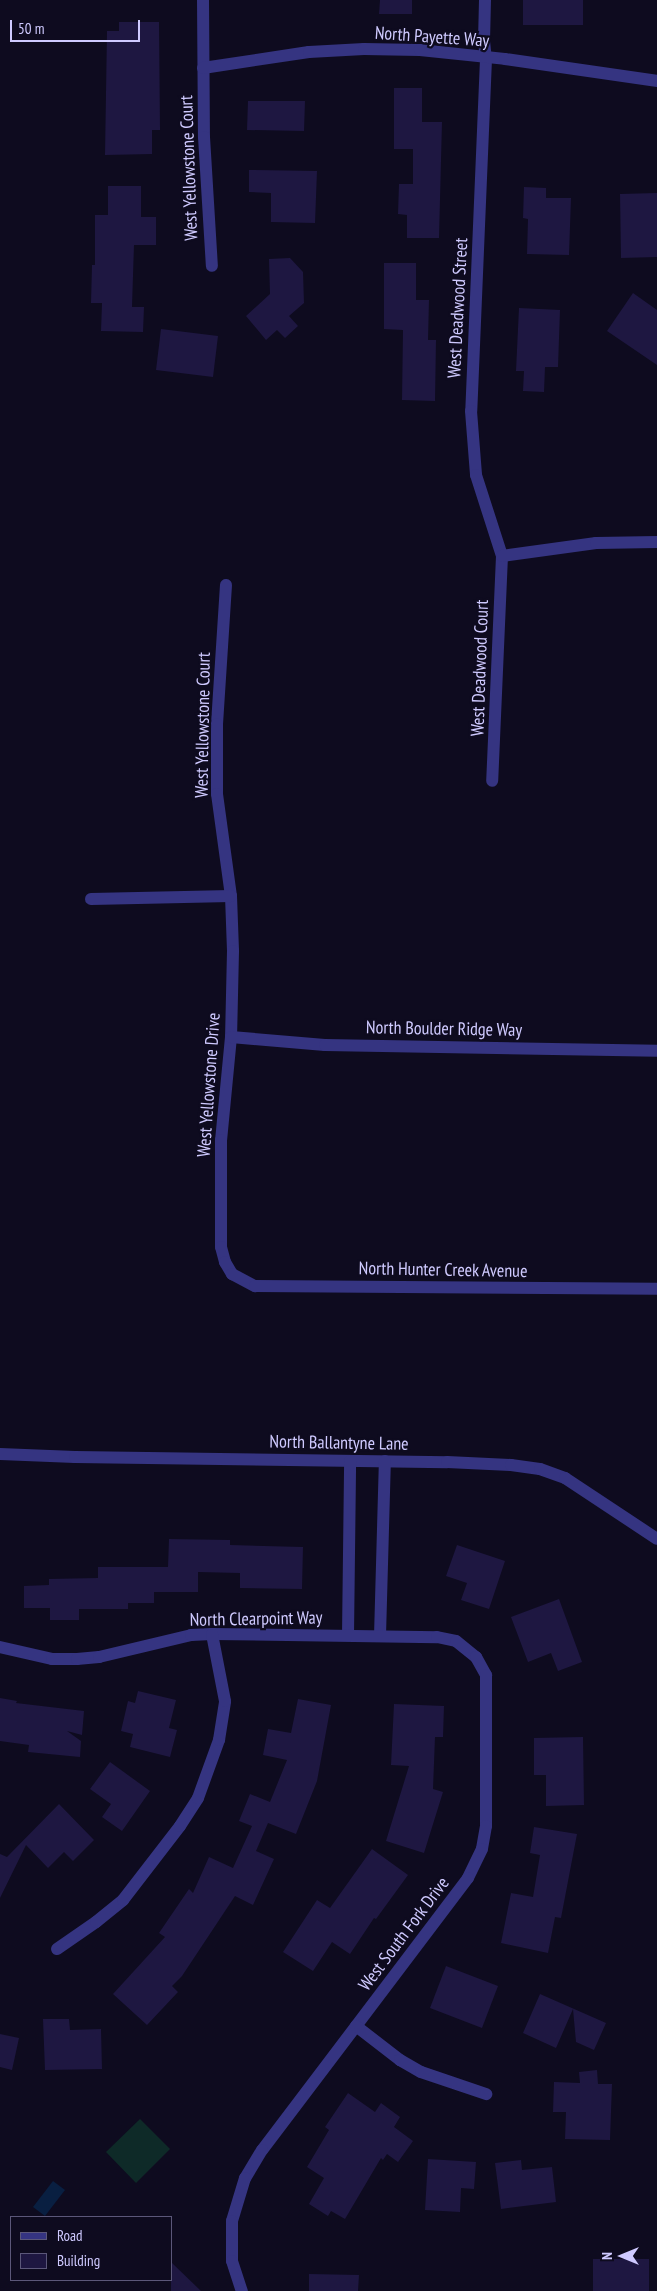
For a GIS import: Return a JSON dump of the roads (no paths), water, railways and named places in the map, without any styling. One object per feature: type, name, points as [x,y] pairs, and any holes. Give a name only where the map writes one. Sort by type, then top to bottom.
[{"type":"street","name":"West Yellowstone Court","points":[[202,0],[207,206],[212,266]]},
{"type":"street","points":[[485,0],[484,41],[486,59]]},
{"type":"street","name":"North Payette Way","points":[[203,68],[309,52],[364,49],[420,50],[657,81]]},
{"type":"street","name":"West Deadwood Street","points":[[486,59],[471,411],[476,475],[502,556]]},
{"type":"street","points":[[502,556],[596,543],[657,542]]},
{"type":"street","name":"West Deadwood Court","points":[[492,781],[502,556]]},
{"type":"street","name":"West Yellowstone Court","points":[[226,585],[217,724],[217,794],[231,896]]},
{"type":"street","points":[[91,899],[231,896]]},
{"type":"street","name":"West Yellowstone Drive","points":[[231,896],[231,1038],[221,1140],[221,1247],[225,1262],[232,1274]]},
{"type":"street","name":"North Boulder Ridge Way","points":[[231,1038],[325,1045],[657,1051]]},
{"type":"street","name":"North Hunter Creek Avenue","points":[[232,1274],[255,1286],[657,1289]]},
{"type":"street","name":"North Ballantyne Lane","points":[[0,1454],[502,1464],[540,1469],[565,1478],[657,1539]]},
{"type":"street","points":[[348,1635],[350,1461]]},
{"type":"street","points":[[380,1636],[385,1461]]},
{"type":"street","points":[[57,1948],[96,1922],[123,1900],[180,1826],[198,1798],[216,1750],[225,1701],[212,1634]]},
{"type":"street","name":"North Clearpoint Way","points":[[0,1647],[52,1659],[77,1660],[100,1657],[191,1635],[437,1637],[456,1641]]},
{"type":"street","name":"West South Fork Drive","points":[[242,2291],[232,2261],[232,2221],[245,2178],[262,2150],[468,1878],[482,1849],[486,1826],[486,1675],[476,1657],[456,1641]]},
{"type":"street","points":[[356,2026],[400,2060],[421,2072],[486,2094]]},
{"type":"water","points":[[53,2181],[65,2190],[45,2216],[33,2207]]}]
